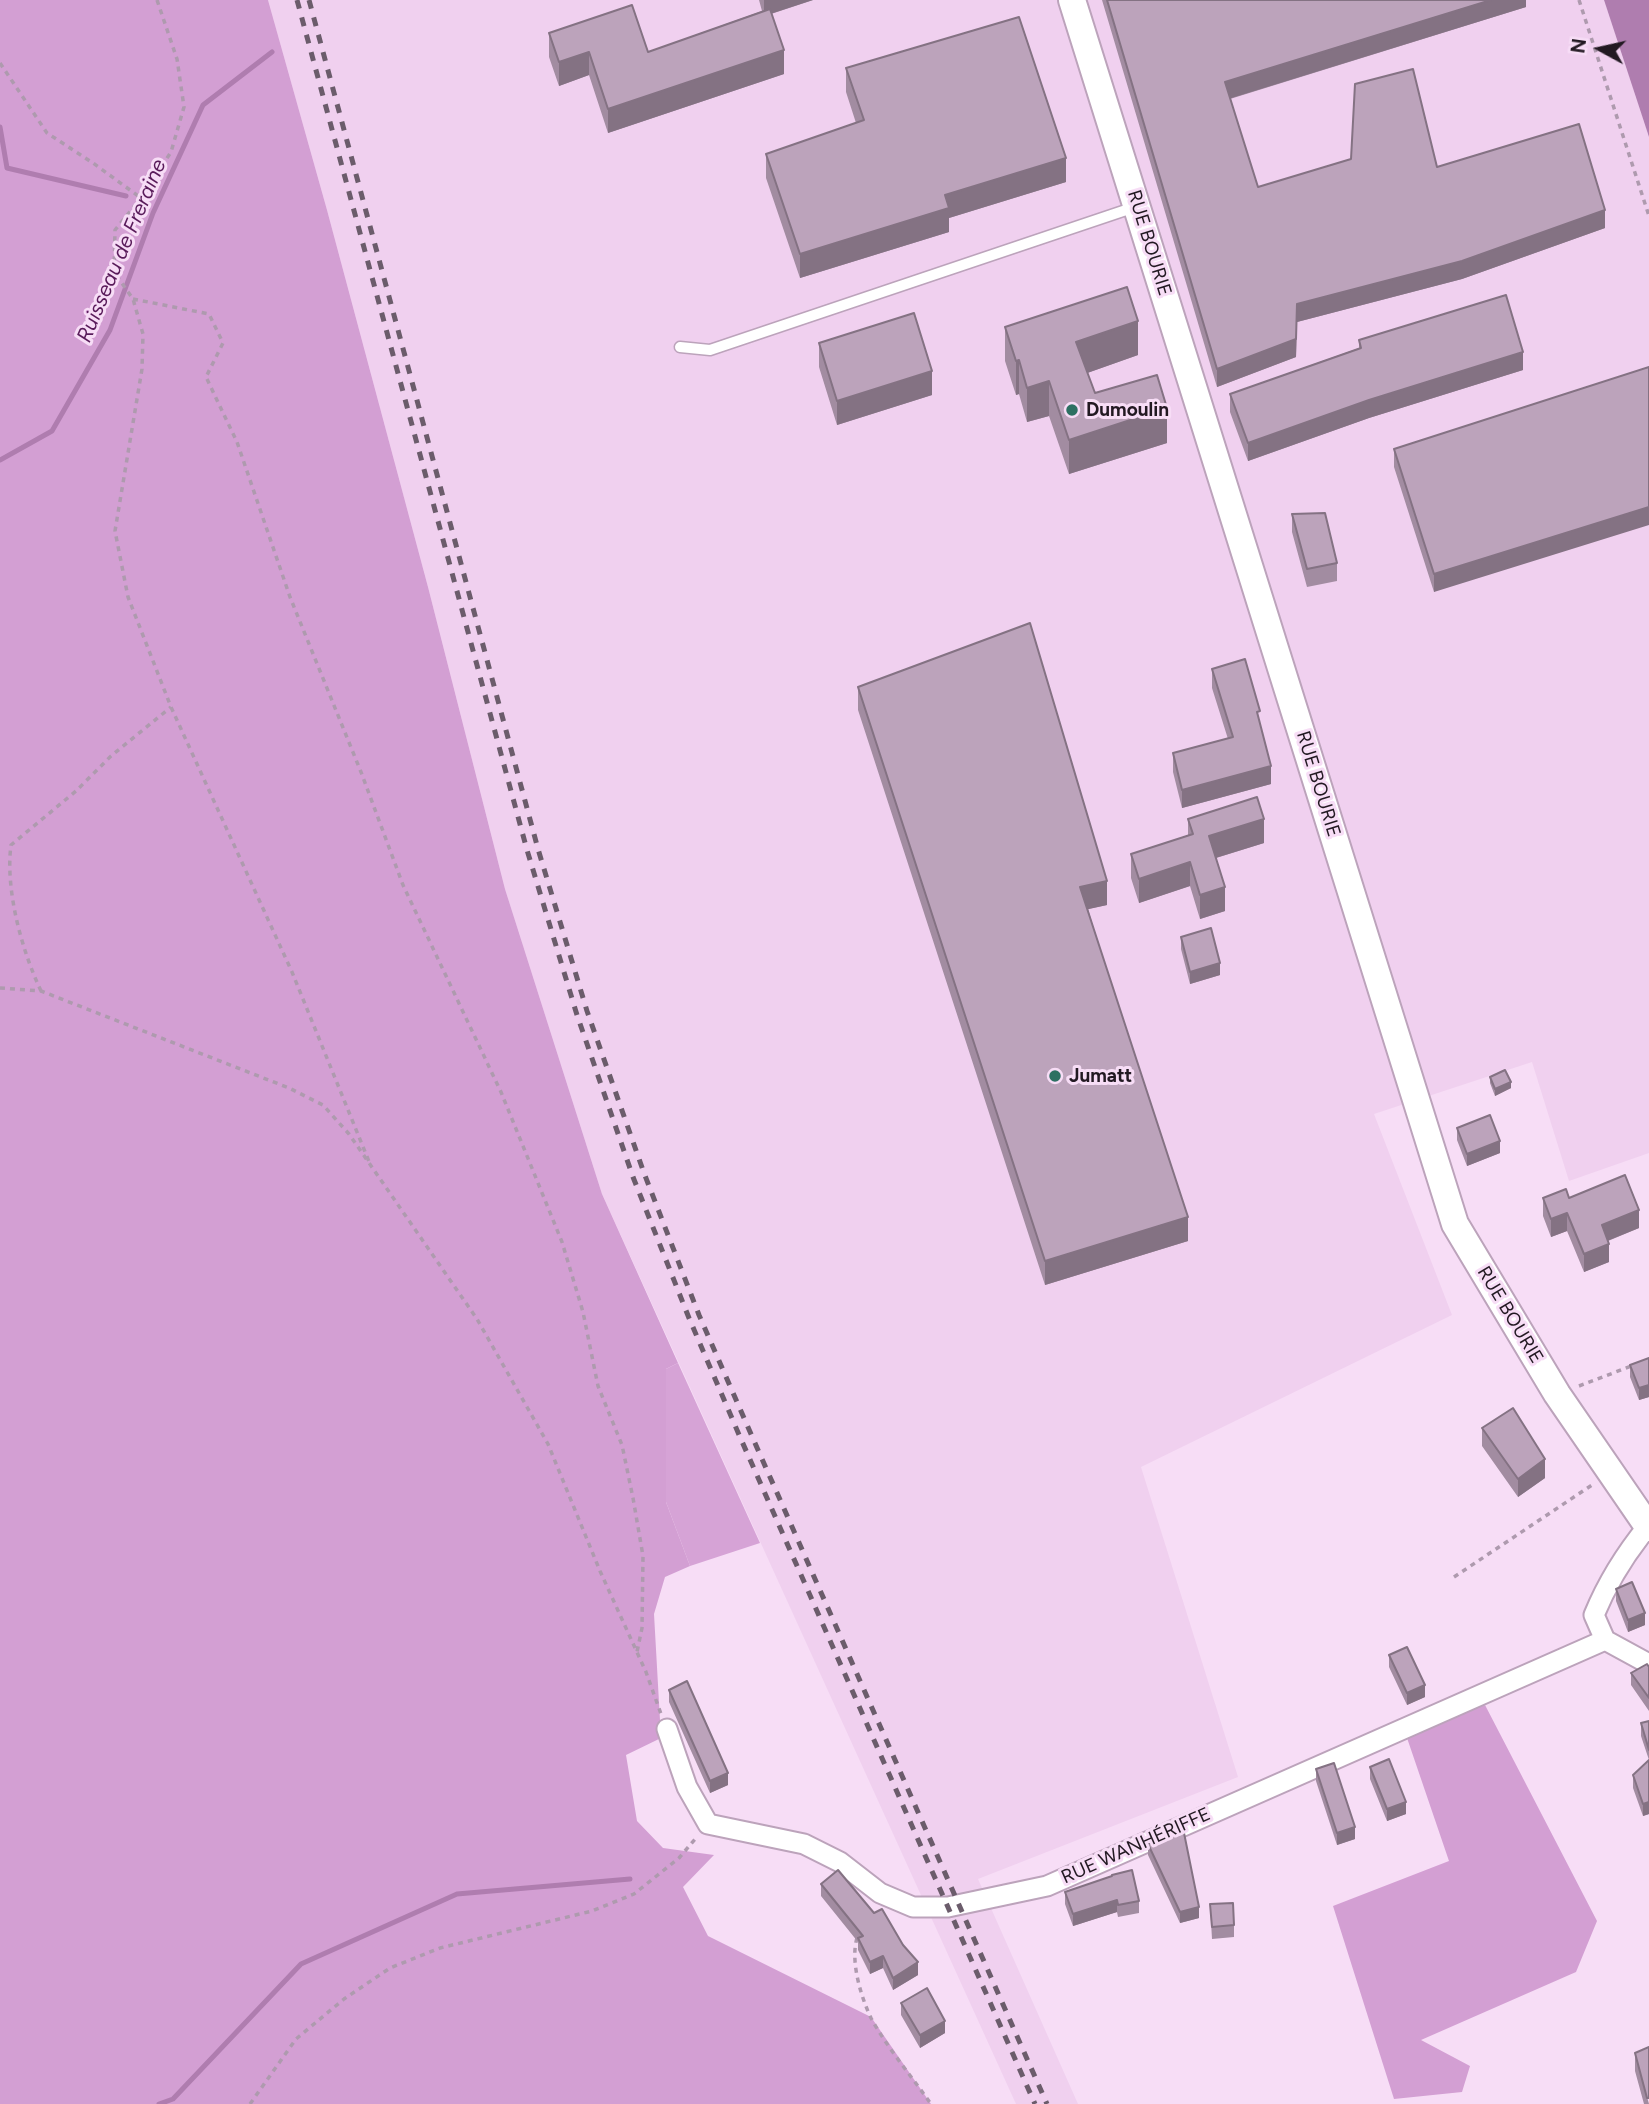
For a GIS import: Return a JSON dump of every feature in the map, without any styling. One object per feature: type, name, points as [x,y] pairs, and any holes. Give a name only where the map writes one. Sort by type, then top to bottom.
[{"type":"main road","name":"RUE BOURIE","points":[[1072,0],[1455,1224],[1557,1394],[1648,1527]]},
{"type":"street","points":[[1648,1527],[1627,1552],[1606,1585],[1594,1615],[1605,1640],[1649,1664]]},
{"type":"street","name":"RUE WANHÉRIFFE","points":[[708,1824],[804,1844],[840,1862],[880,1893],[913,1907],[959,1905],[1047,1886],[1605,1640]]},
{"type":"street","points":[[667,1729],[687,1787],[708,1824]]},
{"type":"lane","points":[[680,346],[710,350],[1138,206]]},
{"type":"path","points":[[157,0],[177,59],[184,107],[171,152],[141,198],[115,230],[114,272],[133,299],[143,334],[142,369],[115,531],[128,597],[171,707],[292,972],[370,1164]]},
{"type":"path","points":[[1579,0],[1649,216]]},
{"type":"path","points":[[0,63],[47,133],[141,198]]},
{"type":"path","points":[[133,299],[209,314],[223,343],[206,377],[237,442],[290,597],[361,772],[403,885],[501,1092],[562,1242],[583,1312],[598,1386],[622,1445],[633,1498],[643,1556],[642,1628],[637,1652]]},
{"type":"path","points":[[41,991],[33,975],[18,926],[8,865],[11,845],[171,707]]},
{"type":"path","points":[[0,988],[41,991],[289,1088],[323,1105],[349,1134],[478,1319],[548,1444],[667,1729]]},
{"type":"path","points":[[1557,1394],[1636,1365]]},
{"type":"path","points":[[1454,1577],[1610,1473]]},
{"type":"path","points":[[250,2104],[296,2039],[344,1999],[390,1968],[440,1948],[592,1911],[634,1894],[679,1858],[708,1824]]},
{"type":"path","points":[[861,1928],[854,1949],[860,1985],[871,2017],[931,2104]]},
{"type":"shaded area","points":[[0,0],[268,0],[428,587],[505,889],[602,1194],[678,1363],[666,1369],[666,1502],[690,1566],[665,1577],[654,1614],[661,1738],[626,1755],[637,1821],[663,1848],[714,1855],[683,1887],[708,1936],[871,2017],[931,2104],[0,2104]]},
{"type":"shaded area","points":[[268,0],[1604,0],[1649,137],[1649,1153],[1569,1181],[1532,1062],[1374,1114],[1452,1315],[1141,1467],[1238,1777],[978,1879],[1078,2104],[1016,2104],[602,1194],[505,889],[428,587]]},
{"type":"shaded area","points":[[1604,0],[1649,0],[1649,137]]},
{"type":"shaded area","points":[[678,1363],[760,1543],[690,1566],[666,1502],[666,1369]]},
{"type":"shaded area","points":[[1485,1705],[1597,1921],[1576,1972],[1421,2040],[1470,2066],[1462,2092],[1394,2099],[1333,1906],[1449,1861],[1406,1735]]},
{"type":"building","points":[[1107,0],[1491,0],[1225,82],[1258,187],[1351,159],[1355,84],[1413,69],[1437,167],[1579,124],[1605,210],[1462,261],[1297,304],[1296,339],[1217,369]]},
{"type":"building","points":[[632,5],[648,52],[770,9],[784,50],[608,109],[589,52],[559,62],[549,33]]},
{"type":"building","points":[[1019,17],[1066,158],[945,195],[949,208],[800,254],[766,154],[864,120],[846,68]]},
{"type":"building","points":[[1127,287],[1138,321],[1076,342],[1095,393],[1157,375],[1167,408],[1069,440],[1049,381],[1027,388],[1005,327]]},
{"type":"building","points":[[1506,295],[1523,352],[1369,400],[1248,443],[1230,394],[1361,348],[1359,340]]},
{"type":"building","points":[[914,313],[932,371],[837,401],[819,343]]},
{"type":"building","points":[[1649,367],[1649,507],[1434,574],[1394,449]]},
{"type":"building","points":[[1325,513],[1337,563],[1307,569],[1292,514]]},
{"type":"building","name":"Jumatt","points":[[1030,623],[1107,881],[1080,887],[1188,1217],[1045,1261],[858,687]]},
{"type":"building","points":[[1245,659],[1260,711],[1257,712],[1271,766],[1182,790],[1173,753],[1233,737],[1212,669]]},
{"type":"building","points":[[1257,797],[1264,819],[1209,836],[1225,887],[1200,895],[1190,862],[1139,879],[1131,854],[1193,834],[1188,819]]},
{"type":"building","points":[[1211,928],[1220,963],[1190,972],[1181,937]]},
{"type":"building","points":[[1505,1070],[1511,1082],[1495,1089],[1490,1077]]},
{"type":"building","points":[[1490,1115],[1500,1141],[1467,1154],[1457,1128]]},
{"type":"building","points":[[1625,1175],[1639,1210],[1602,1225],[1609,1244],[1584,1254],[1567,1213],[1551,1219],[1543,1198],[1566,1189],[1569,1198]]},
{"type":"building","points":[[1649,1358],[1649,1385],[1639,1388],[1630,1365]]},
{"type":"building","points":[[1513,1408],[1545,1459],[1518,1479],[1482,1428]]},
{"type":"building","points":[[1632,1582],[1645,1613],[1628,1620],[1616,1589]]},
{"type":"building","points":[[1407,1647],[1425,1685],[1407,1693],[1389,1655]]},
{"type":"building","points":[[1647,1664],[1649,1667],[1649,1698],[1631,1673]]},
{"type":"building","points":[[687,1681],[728,1773],[710,1781],[669,1690]]},
{"type":"building","points":[[1649,1721],[1649,1750],[1641,1723]]},
{"type":"building","points":[[1389,1759],[1406,1802],[1387,1809],[1370,1767]]},
{"type":"building","points":[[1649,1760],[1649,1802],[1643,1804],[1633,1775]]},
{"type":"building","points":[[1334,1763],[1355,1827],[1337,1833],[1316,1769]]},
{"type":"building","points":[[1183,1828],[1199,1907],[1180,1912],[1148,1844]]},
{"type":"building","points":[[838,1870],[874,1913],[882,1909],[903,1945],[918,1962],[893,1978],[883,1956],[870,1962],[858,1938],[863,1936],[821,1884]]},
{"type":"building","points":[[1132,1870],[1139,1901],[1118,1905],[1117,1900],[1073,1914],[1065,1892]]},
{"type":"building","points":[[1233,1903],[1234,1925],[1212,1927],[1210,1904]]},
{"type":"building","points":[[927,1988],[945,2021],[920,2035],[901,2003]]},
{"type":"building","points":[[1649,2047],[1649,2098],[1647,2098],[1635,2053]]},
{"type":"waterway","name":"Ruisseau de Freraine","points":[[0,460],[52,431],[110,330],[153,213],[203,105],[272,52]]},
{"type":"waterway","points":[[0,127],[7,168],[126,196]]},
{"type":"waterway","points":[[159,2104],[173,2099],[301,1964],[457,1894],[630,1879]]},
{"type":"railway","points":[[297,0],[527,850],[577,1015],[633,1177],[740,1437],[1035,2104]]},
{"type":"railway","points":[[309,0],[538,849],[587,1011],[644,1173],[699,1315],[1047,2104]]},
{"type":"place","name":"Dumoulin","points":[[1072,410]]},
{"type":"place","name":"Jumatt","points":[[1055,1076]]}]
